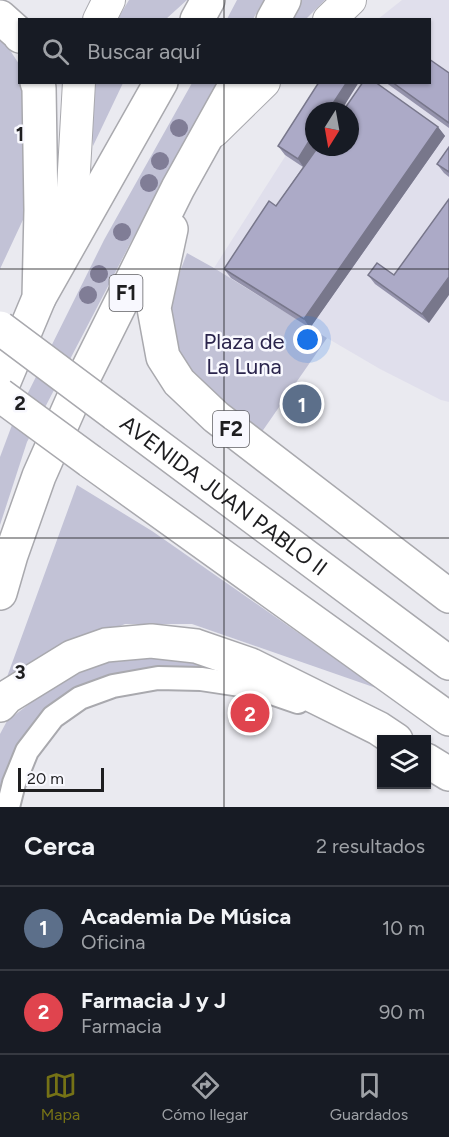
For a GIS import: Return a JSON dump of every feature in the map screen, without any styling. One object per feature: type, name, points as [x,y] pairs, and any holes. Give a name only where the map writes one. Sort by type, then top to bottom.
[{"type":"highway","points":[[198,18],[208,0]]},
{"type":"highway","points":[[274,18],[284,0]]},
{"type":"highway","points":[[0,17],[18,33]]},
{"type":"highway","points":[[38,84],[41,210],[39,298]]},
{"type":"highway","points":[[160,84],[39,298],[0,393],[90,461],[449,719]]},
{"type":"highway","name":"F1","points":[[0,593],[39,476],[74,397],[179,187],[236,84]]},
{"type":"highway","name":"F2","points":[[179,187],[154,308],[163,357],[178,382],[216,417],[449,596]]},
{"type":"highway","name":"AVENIDA JUAN PABLO II","points":[[0,328],[449,663]]},
{"type":"highway","points":[[0,705],[7,697],[72,657],[106,645],[151,641],[196,646],[251,665],[387,734]]},
{"type":"highway","points":[[431,763],[449,774]]},
{"type":"main road","points":[[100,18],[109,0]]},
{"type":"main road","points":[[331,18],[350,0]]},
{"type":"main road","points":[[73,238],[72,188],[79,84]]},
{"type":"main road","points":[[203,142],[262,84]]},
{"type":"street","points":[[8,807],[14,783],[27,751],[53,717],[80,698],[113,686],[158,678],[201,679],[254,687],[387,734]]},
{"type":"shaded area","points":[[402,0],[449,0],[449,402],[380,369],[214,268],[305,125],[305,156],[359,156],[359,102],[320,102],[331,84],[431,84],[431,18],[379,18]]},
{"type":"green space","points":[[129,0],[187,0],[167,18],[118,18]]},
{"type":"green space","points":[[237,0],[264,0],[254,18],[228,18]]},
{"type":"green space","points":[[298,0],[325,0],[307,18],[287,18]]},
{"type":"green space","points":[[0,35],[18,62],[18,84],[22,84],[28,209],[0,269]]},
{"type":"green space","points":[[94,84],[123,84],[93,146],[89,108]]},
{"type":"green space","points":[[191,84],[218,84],[131,242],[27,442],[0,525],[0,457],[12,425],[104,240]]},
{"type":"green space","name":"Plaza de La Luna","points":[[187,253],[327,338],[259,436],[194,388],[173,348],[172,293]]},
{"type":"green space","points":[[77,485],[152,531],[379,689],[192,624],[125,624],[69,647],[7,677]]},
{"type":"green space","points":[[158,652],[208,660],[262,684],[79,690],[42,711],[21,745],[0,807],[0,734],[7,721],[55,684],[116,657]]},
{"type":"building","points":[[431,60],[449,73],[449,123],[395,84],[431,84]]},
{"type":"building","points":[[318,84],[346,84],[334,102],[306,102]]},
{"type":"building","points":[[362,84],[378,84],[438,127],[304,319],[224,269],[269,201],[276,206],[312,156],[359,156],[359,102],[349,102]]},
{"type":"building","points":[[305,104],[305,148],[298,159],[278,146]]},
{"type":"building","points":[[449,147],[449,172],[437,164]]},
{"type":"building","points":[[449,199],[449,277],[422,314],[368,275],[377,263],[394,275]]},
{"type":"place","name":"Academia De Música","points":[[302,404]]},
{"type":"place","name":"Farmacia J y J","points":[[250,713]]}]
